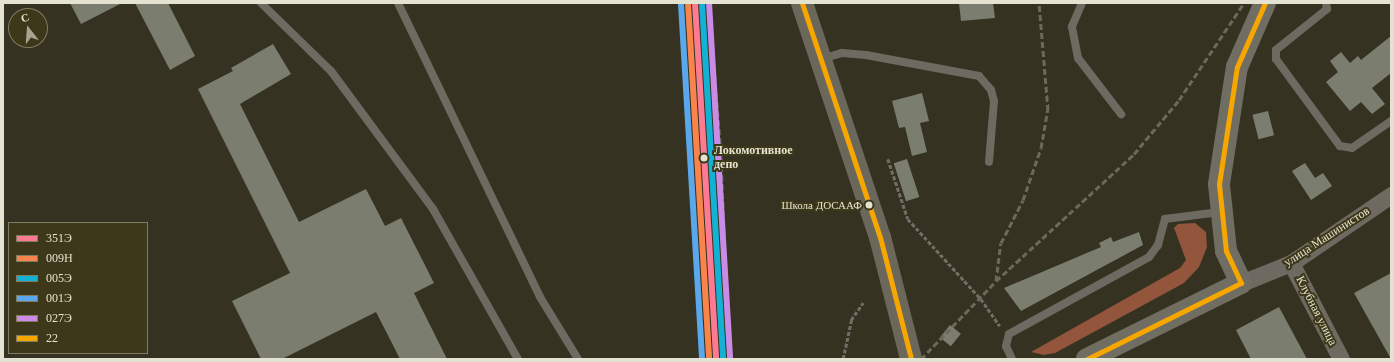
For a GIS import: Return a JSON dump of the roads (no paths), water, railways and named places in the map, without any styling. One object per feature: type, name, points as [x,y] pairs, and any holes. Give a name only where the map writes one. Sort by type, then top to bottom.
[{"type":"highway","points":[[802,3],[822,59],[880,237],[911,359]]},
{"type":"street","points":[[1241,283],[1226,251],[1220,212],[1219,184],[1236,67],[1265,3]]},
{"type":"street","name":"улица Машинистов","points":[[1087,359],[1241,283],[1291,263],[1391,195]]},
{"type":"street","name":"Клубная улица","points":[[1291,263],[1341,359]]},
{"type":"lane","points":[[261,3],[331,71],[433,209],[518,359]]},
{"type":"lane","points":[[398,3],[540,297],[578,359]]},
{"type":"lane","points":[[1082,3],[1072,27],[1078,58],[1121,114]]},
{"type":"lane","points":[[1326,3],[1327,8],[1276,50],[1276,59],[1340,146],[1352,148],[1391,121]]},
{"type":"lane","points":[[822,59],[842,53],[866,55],[979,76],[994,101],[989,162]]},
{"type":"lane","points":[[1012,359],[1006,346],[1009,334],[1149,257],[1158,245],[1165,219],[1220,212]]},
{"type":"railway","points":[[709,3],[721,157],[729,359]]},
{"type":"railway","points":[[996,281],[1001,243],[1023,200],[1041,148],[1048,110],[1039,3]]},
{"type":"railway","points":[[921,359],[996,281],[1134,154],[1179,100],[1244,3]]},
{"type":"place","name":"Локомотивное депо","points":[[704,158]]},
{"type":"place","name":"Школа ДОСААФ","points":[[869,205]]}]
